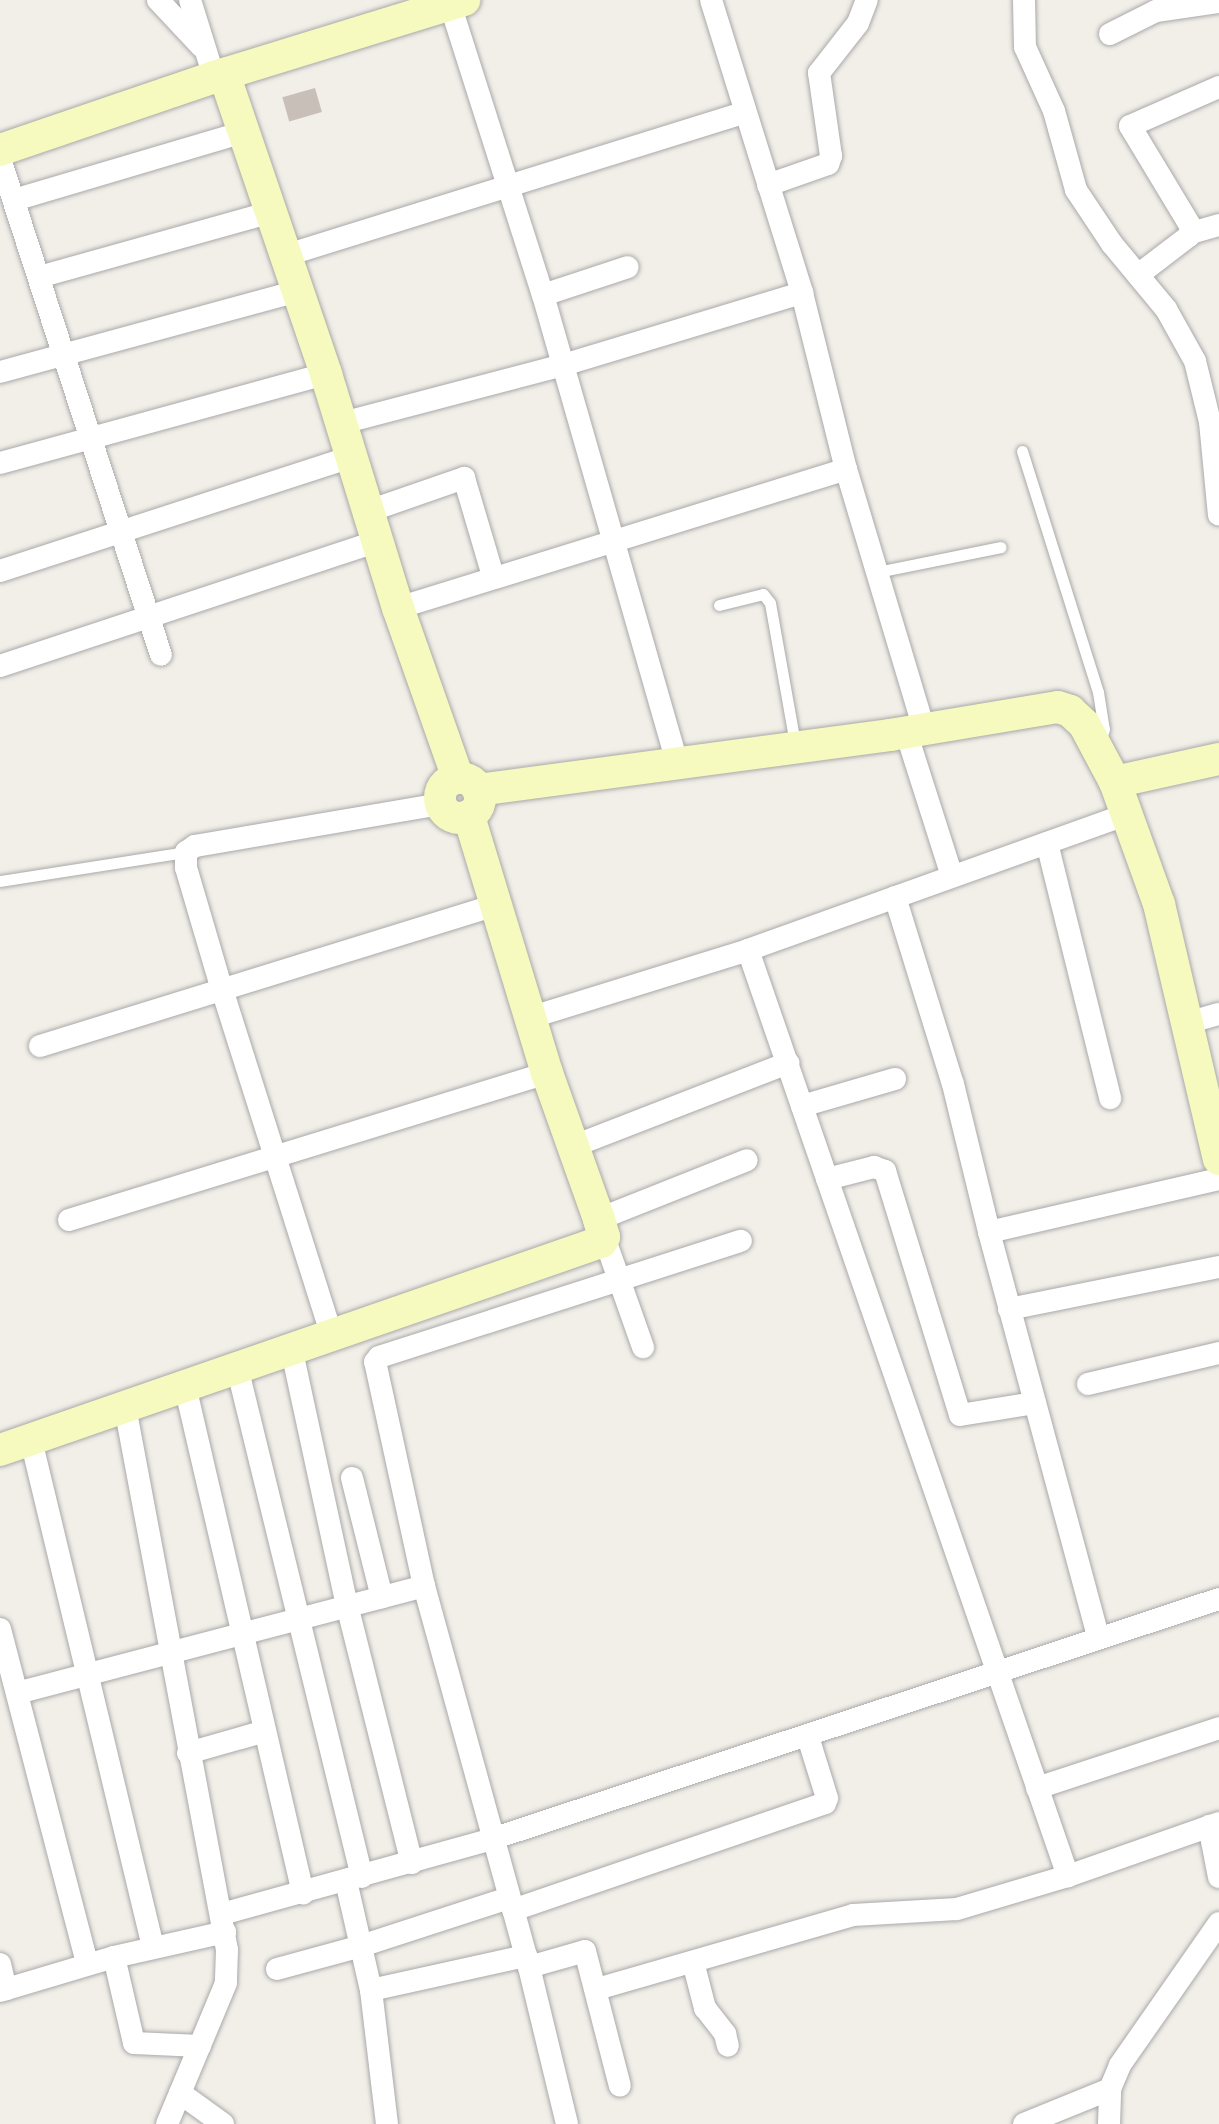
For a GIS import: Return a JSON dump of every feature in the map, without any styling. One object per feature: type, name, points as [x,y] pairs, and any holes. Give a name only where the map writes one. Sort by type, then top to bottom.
[{"type":"street","points":[[158,0],[215,67]]},
{"type":"street","points":[[190,0],[244,132],[287,255],[398,608],[462,797],[529,1018],[643,1347]]},
{"type":"street","points":[[711,0],[802,293],[846,469],[877,572],[952,876]]},
{"type":"street","points":[[768,185],[828,164],[831,156],[819,73],[858,23],[867,0]]},
{"type":"street","points":[[1024,0],[1025,47],[1054,111],[1076,190],[1179,329],[1213,407],[1219,514]]},
{"type":"street","points":[[0,150],[215,67],[457,2],[677,762]]},
{"type":"street","points":[[1110,34],[1156,11],[1219,2]]},
{"type":"street","points":[[1191,233],[1188,222],[1130,126],[1219,87]]},
{"type":"street","points":[[287,255],[745,112]]},
{"type":"street","points":[[14,200],[244,132]]},
{"type":"street","points":[[0,159],[161,655]]},
{"type":"street","points":[[39,277],[272,212]]},
{"type":"street","points":[[1138,275],[1191,233],[1219,225]]},
{"type":"street","points":[[543,295],[628,267]]},
{"type":"street","points":[[0,372],[299,291]]},
{"type":"street","points":[[342,423],[563,365],[802,293]]},
{"type":"street","points":[[0,463],[326,374]]},
{"type":"street","points":[[0,571],[121,529],[351,457]]},
{"type":"street","points":[[398,608],[493,576],[846,469]]},
{"type":"street","points":[[369,511],[461,476],[466,481],[493,576]]},
{"type":"street","points":[[0,666],[379,541]]},
{"type":"street","points":[[331,1333],[186,868],[186,852],[195,846],[462,797],[677,762],[915,731],[1058,707],[1070,711],[1084,724],[1115,782],[1127,814],[1159,904],[1187,1023],[1214,1112],[1219,1159]]},
{"type":"street","points":[[1115,782],[1219,759]]},
{"type":"street","points":[[529,1018],[748,950],[1127,814]]},
{"type":"street","points":[[1047,843],[1110,1098]]},
{"type":"street","points":[[895,897],[953,1084],[1009,1309],[1098,1637]]},
{"type":"street","points":[[40,1046],[496,905]]},
{"type":"street","points":[[748,950],[1068,1876]]},
{"type":"street","points":[[1187,1023],[1219,1014]]},
{"type":"street","points":[[574,1146],[788,1063]]},
{"type":"street","points":[[69,1220],[547,1073]]},
{"type":"street","points":[[802,1106],[895,1079]]},
{"type":"street","points":[[0,1450],[331,1333],[594,1246],[602,1228],[747,1160]]},
{"type":"street","points":[[827,1179],[874,1167],[885,1171],[960,1415],[1035,1403]]},
{"type":"street","points":[[989,1232],[1219,1179]]},
{"type":"street","points":[[567,2124],[528,1962],[424,1586],[374,1367],[377,1358],[741,1241]]},
{"type":"street","points":[[1009,1309],[1219,1267]]},
{"type":"street","points":[[291,1347],[347,1605],[412,1863]]},
{"type":"street","points":[[1088,1384],[1219,1353]]},
{"type":"street","points":[[237,1367],[298,1618],[354,1879],[387,2124]]},
{"type":"street","points":[[185,1386],[303,1893]]},
{"type":"street","points":[[125,1407],[169,1654],[223,1923],[226,1983],[167,2124]]},
{"type":"street","points":[[31,1440],[153,1947]]},
{"type":"street","points":[[352,1478],[382,1597]]},
{"type":"street","points":[[17,1693],[424,1586]]},
{"type":"street","points":[[0,1964],[3,1990],[153,1947],[303,1893],[492,1839],[1219,1599]]},
{"type":"street","points":[[0,1629],[87,1964]]},
{"type":"street","points":[[1037,1788],[1219,1728]]},
{"type":"street","points":[[188,1753],[265,1731]]},
{"type":"street","points":[[277,1969],[511,1904],[825,1803],[827,1798],[808,1737]]},
{"type":"street","points":[[597,1989],[853,1915],[945,1911],[1068,1876],[1214,1825],[1219,1877]]},
{"type":"street","points":[[1109,2124],[1110,2089],[1120,2065],[1219,1923]]},
{"type":"street","points":[[371,1990],[584,1950],[597,1989],[620,2086]]},
{"type":"street","points":[[114,1957],[134,2043],[200,2046]]},
{"type":"street","points":[[693,1962],[704,2006],[725,2034],[728,2046]]},
{"type":"street","points":[[1024,2124],[1110,2089]]},
{"type":"street","points":[[180,2093],[223,2124]]},
{"type":"lane","points":[[1022,451],[1098,692],[1104,729],[1098,750]]},
{"type":"lane","points":[[877,572],[1001,547]]},
{"type":"lane","points":[[719,605],[756,594],[767,597],[796,747]]},
{"type":"lane","points":[[0,881],[186,852]]},
{"type":"building","points":[[315,88],[322,112],[289,121],[282,97]]}]
